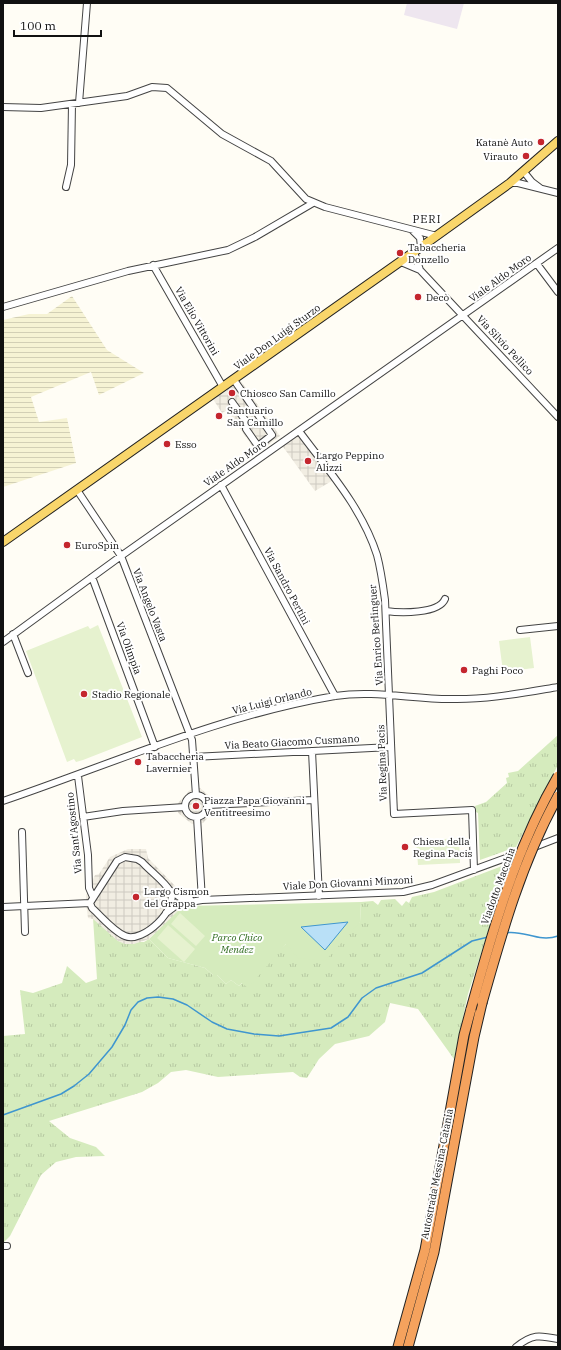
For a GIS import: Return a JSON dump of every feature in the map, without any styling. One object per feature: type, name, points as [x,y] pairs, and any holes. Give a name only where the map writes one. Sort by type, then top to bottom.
[{"type":"highway","name":"Viadotto Macchia","points":[[471,1009],[494,930],[517,862],[558,776]]},
{"type":"highway","name":"Viadotto Macchia","points":[[482,1004],[518,886],[536,842],[558,796]]},
{"type":"highway","name":"Autostrada Messina-Catania","points":[[408,1347],[434,1252],[474,1037],[482,1004]]},
{"type":"highway","name":"Autostrada Messina-Catania","points":[[398,1347],[425,1250],[464,1035],[471,1009]]},
{"type":"main road","name":"Viale Don Luigi Sturzo","points":[[3,542],[418,250],[510,183],[558,142]]},
{"type":"street","points":[[66,187],[71,165],[75,104],[88,3]]},
{"type":"street","points":[[3,107],[34,109],[127,96],[152,87],[167,88],[222,134],[271,161],[300,194],[312,203],[437,236]]},
{"type":"street","points":[[524,172],[532,182],[543,190]]},
{"type":"street","points":[[510,183],[518,183],[558,193]]},
{"type":"street","points":[[3,307],[100,278],[153,265],[228,250],[255,238],[312,203]]},
{"type":"street","points":[[401,262],[420,270],[418,250],[420,238],[412,230]]},
{"type":"street","name":"Viale Aldo Moro","points":[[3,642],[221,485],[464,316],[558,248]]},
{"type":"street","points":[[537,264],[558,292]]},
{"type":"street","name":"Via Elio Vittorini","points":[[153,265],[223,388]]},
{"type":"street","name":"Via Silvio Pellico","points":[[420,270],[558,417]]},
{"type":"street","points":[[234,380],[272,435],[258,446],[246,430],[248,424],[258,416]]},
{"type":"street","points":[[232,402],[248,424]]},
{"type":"street","name":"Via Enrico Berlinguer","points":[[299,431],[346,493],[364,522],[380,568],[386,611],[390,694]]},
{"type":"street","name":"Via Sandro Pertini","points":[[221,485],[335,696]]},
{"type":"street","name":"Via Angelo Vasta","points":[[77,490],[121,556],[192,740],[196,792]]},
{"type":"street","name":"Via Olimpia","points":[[92,577],[155,747]]},
{"type":"street","points":[[386,611],[396,612],[436,608],[440,606],[445,599]]},
{"type":"street","points":[[520,630],[558,626]]},
{"type":"street","points":[[13,634],[28,673]]},
{"type":"street","name":"Via Luigi Orlando","points":[[3,801],[78,776],[190,734],[262,712],[335,696],[390,694],[424,698],[471,699],[558,687]]},
{"type":"street","name":"Via Regina Pacis","points":[[390,694],[394,814],[472,810],[474,870]]},
{"type":"street","name":"Via Beato Giacomo Cusmano","points":[[194,757],[391,747]]},
{"type":"street","points":[[312,751],[319,896]]},
{"type":"street","name":"Via Sant'Agostino","points":[[78,776],[88,855],[90,901]]},
{"type":"street","points":[[196,792],[206,800],[208,805],[203,815],[197,817],[192,816],[187,812],[185,807],[186,801],[196,792]]},
{"type":"street","points":[[208,805],[314,800]]},
{"type":"street","points":[[83,817],[123,811],[185,807]]},
{"type":"street","points":[[197,817],[202,900]]},
{"type":"street","points":[[22,832],[25,932]]},
{"type":"street","name":"Viale Don Giovanni Minzoni","points":[[202,900],[404,892],[432,886],[558,838]]},
{"type":"street","points":[[170,891],[171,906],[166,913],[147,933],[142,936],[131,938],[119,933],[92,908],[90,901],[117,861],[125,857],[137,859],[142,862],[170,891],[181,898],[202,900]]},
{"type":"street","points":[[166,913],[178,904],[202,900]]},
{"type":"street","points":[[3,907],[24,907],[90,901]]},
{"type":"street","points":[[516,1347],[524,1340],[538,1335],[558,1339]]},
{"type":"shaded area","points":[[407,3],[464,3],[457,29],[404,15]]},
{"type":"shaded area","points":[[72,296],[107,350],[144,373],[99,395],[91,372],[31,397],[39,422],[67,418],[76,463],[3,487],[3,320],[29,314],[47,314]]},
{"type":"shaded area","points":[[238,377],[280,436],[257,453],[227,410],[222,413],[211,396]]},
{"type":"shaded area","name":"Largo Peppino Alizzi","points":[[299,431],[335,479],[315,491],[281,444]]},
{"type":"shaded area","name":"Piazza Papa Giovanni Ventitreesimo","points":[[200,788],[214,800],[215,810],[203,823],[192,824],[178,813],[178,803],[190,790]]},
{"type":"shaded area","name":"Largo Cismon del Grappa","points":[[128,849],[146,849],[148,858],[179,890],[185,893],[186,906],[180,909],[149,939],[134,944],[125,944],[118,941],[93,919],[88,918],[86,903],[86,895],[95,875],[99,874],[110,857]]},
{"type":"green space","name":"Stadio Regionale","points":[[98,625],[142,737],[83,760],[76,762],[74,759],[67,762],[26,651],[88,626],[90,629]]},
{"type":"green space","points":[[530,637],[534,668],[503,672],[499,641]]},
{"type":"green space","points":[[558,735],[558,765],[516,847],[480,860],[478,813],[476,812],[475,806],[486,802],[507,783],[506,778],[509,777],[508,773],[518,771]]},
{"type":"green space","points":[[459,838],[460,863],[418,865],[416,841]]},
{"type":"green space","points":[[510,863],[468,994],[454,1059],[418,1009],[390,1003],[385,1022],[369,1036],[335,1044],[319,1059],[307,1078],[300,1077],[293,1072],[218,1077],[186,1070],[171,1072],[158,1083],[142,1092],[49,1121],[70,1138],[96,1147],[105,1156],[76,1157],[56,1162],[41,1175],[10,1236],[3,1243],[3,1036],[25,1034],[20,990],[33,993],[62,983],[67,966],[86,983],[97,979],[93,918],[118,941],[144,942],[149,939],[168,958],[205,968],[213,975],[217,975],[226,984],[231,980],[239,986],[286,944],[360,922],[361,902],[373,901],[378,905],[381,900],[395,899],[402,906],[406,901],[409,903],[412,897],[434,892]]},
{"type":"green space","name":"Parco Chico Mendez","points":[[361,902],[360,922],[325,961],[298,958],[286,944],[248,988],[242,983],[239,986],[231,980],[226,984],[217,975],[213,975],[205,968],[168,958],[149,939],[180,908],[186,906]]},
{"type":"green space","points":[[180,913],[205,936],[196,946],[171,924]]},
{"type":"green space","points":[[168,925],[195,949],[184,962],[157,938]]},
{"type":"water","points":[[348,922],[325,950],[301,927]]},
{"type":"waterway","points":[[505,933],[512,932],[544,938],[558,936]]},
{"type":"waterway","points":[[3,1115],[61,1094],[89,1074],[112,1047],[125,1025],[131,1010],[138,1002],[147,998],[158,997],[173,999],[187,1005],[212,1022],[227,1029],[254,1034],[279,1036],[331,1028],[348,1017],[362,998],[376,988],[422,973],[472,941],[488,937]]},
{"type":"place","name":"Katanè Auto","points":[[541,142]]},
{"type":"place","name":"Virauto","points":[[526,156]]},
{"type":"place","name":"Tabaccheria Donzello","points":[[400,253]]},
{"type":"place","name":"Decò","points":[[418,297]]},
{"type":"place","name":"Chiosco San Camillo","points":[[232,393]]},
{"type":"place","name":"Santuario San Camillo","points":[[219,416]]},
{"type":"place","name":"Esso","points":[[167,444]]},
{"type":"place","name":"Largo Peppino Alizzi","points":[[308,461]]},
{"type":"place","name":"EuroSpin","points":[[67,545]]},
{"type":"place","name":"Paghi Poco","points":[[464,670]]},
{"type":"place","name":"Stadio Regionale","points":[[84,694]]},
{"type":"place","name":"Tabaccheria Lavernier","points":[[138,762]]},
{"type":"place","name":"Piazza Papa Giovanni Ventitreesimo","points":[[196,806]]},
{"type":"place","name":"Chiesa della Regina Pacis","points":[[405,847]]},
{"type":"place","name":"Largo Cismon del Grappa","points":[[136,897]]},
{"type":"district","name":"PERI","points":[[427,219]]}]
